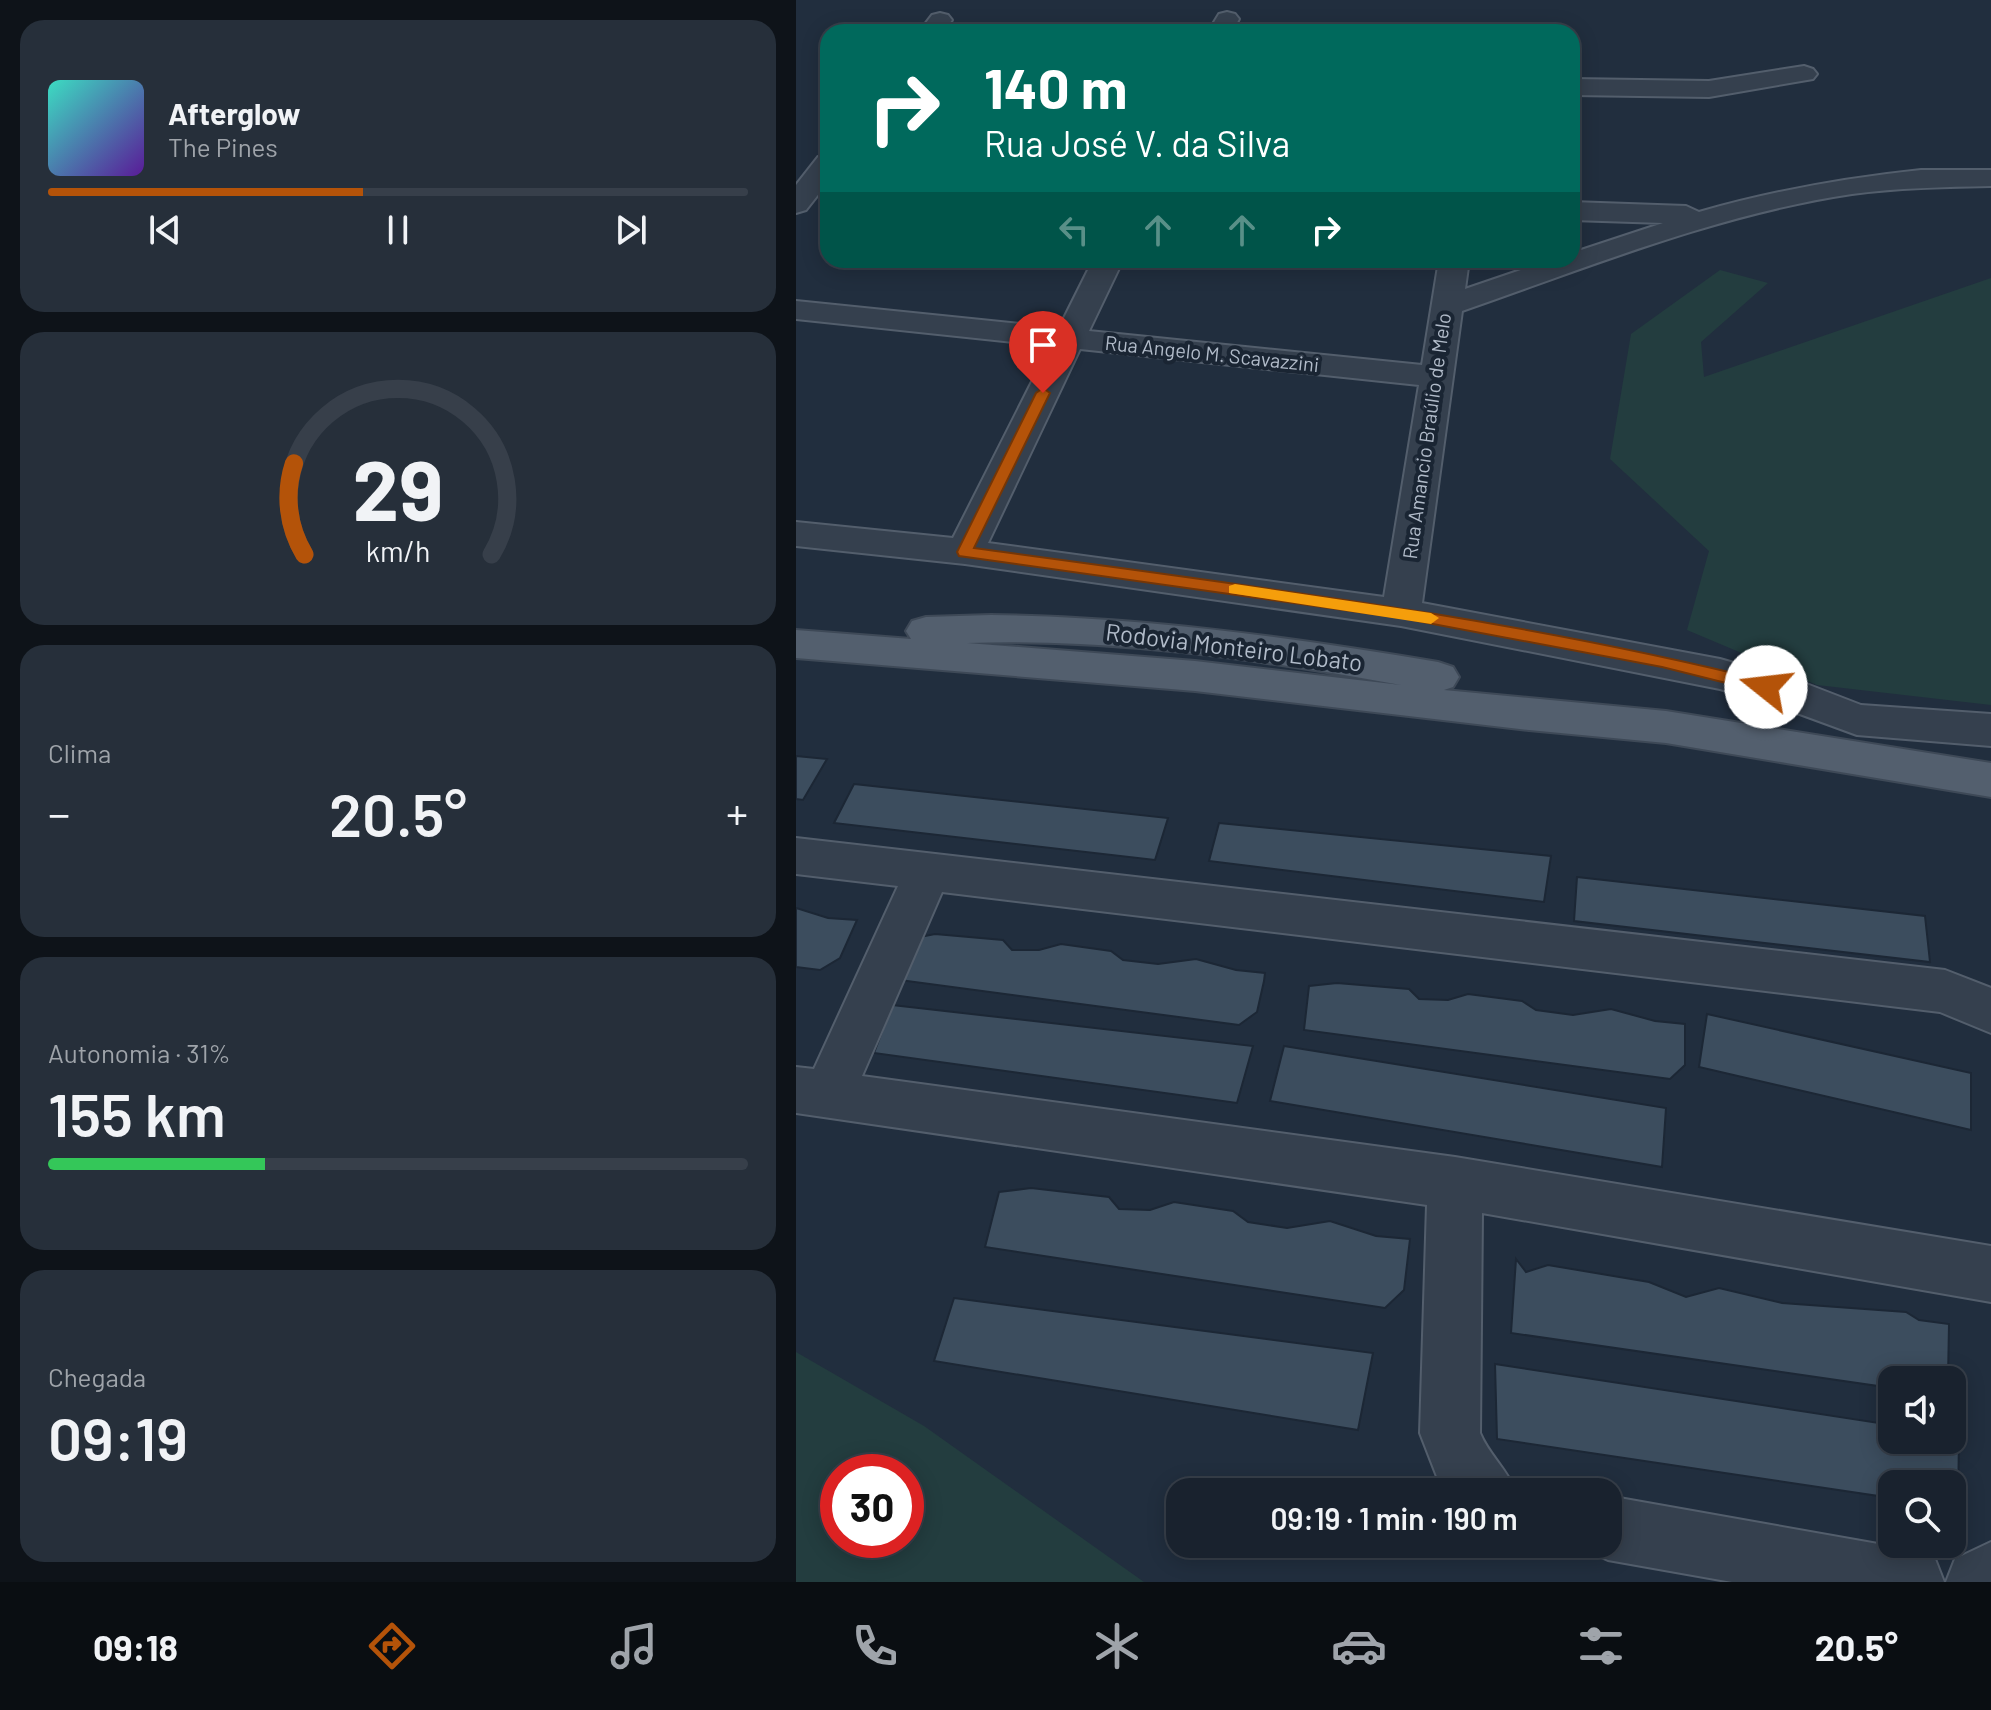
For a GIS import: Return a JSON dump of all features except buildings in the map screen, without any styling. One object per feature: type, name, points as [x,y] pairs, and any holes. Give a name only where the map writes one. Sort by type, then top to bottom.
[{"type":"main road","name":"Rodovia Monteiro Lobato","points":[[796,638],[972,628],[1072,629],[1174,636],[1321,656],[1541,694],[1666,727]]},
{"type":"main road","name":"Rodovia Monteiro Lobato","points":[[796,644],[1195,676],[1529,715],[1858,740],[1991,780]]},
{"type":"street","points":[[1580,87],[1709,89],[1804,74]]},
{"type":"street","points":[[796,204],[820,173]]},
{"type":"street","points":[[1580,261],[1716,216],[1821,193],[1919,178],[1991,178]]},
{"type":"street","points":[[1580,211],[1716,216]]},
{"type":"street","points":[[965,552],[1104,268]]},
{"type":"street","name":"Rua Amancio Braúlio de Melo","points":[[1401,613],[1453,268]]},
{"type":"street","points":[[1446,306],[1560,268]]},
{"type":"street","name":"Rua Angelo M. Scavazzini","points":[[796,310],[1437,377]]},
{"type":"street","points":[[796,534],[965,552],[1401,613],[1706,670],[1789,694],[1858,740],[1991,730]]},
{"type":"street","points":[[796,856],[1945,991],[1991,1011]]},
{"type":"street","points":[[928,871],[812,1092],[1455,1183],[1991,1274]]},
{"type":"street","points":[[1455,1183],[1450,1433],[1465,1471],[1472,1478]]},
{"type":"street","points":[[1622,1530],[1912,1582]]},
{"type":"street","points":[[1978,1582],[1991,1574]]},
{"type":"green space","points":[[1720,270],[1768,283],[1701,342],[1704,377],[1991,278],[1991,705],[1817,685],[1687,630],[1709,551],[1610,459],[1631,334]]},
{"type":"green space","points":[[796,1352],[924,1426],[1144,1582],[796,1582]]},
{"type":"slow traffic","points":[[1235,590],[1431,618]]},
{"type":"route","points":[[1043,393],[965,552],[1401,613],[1662,661],[1766,687]]}]
